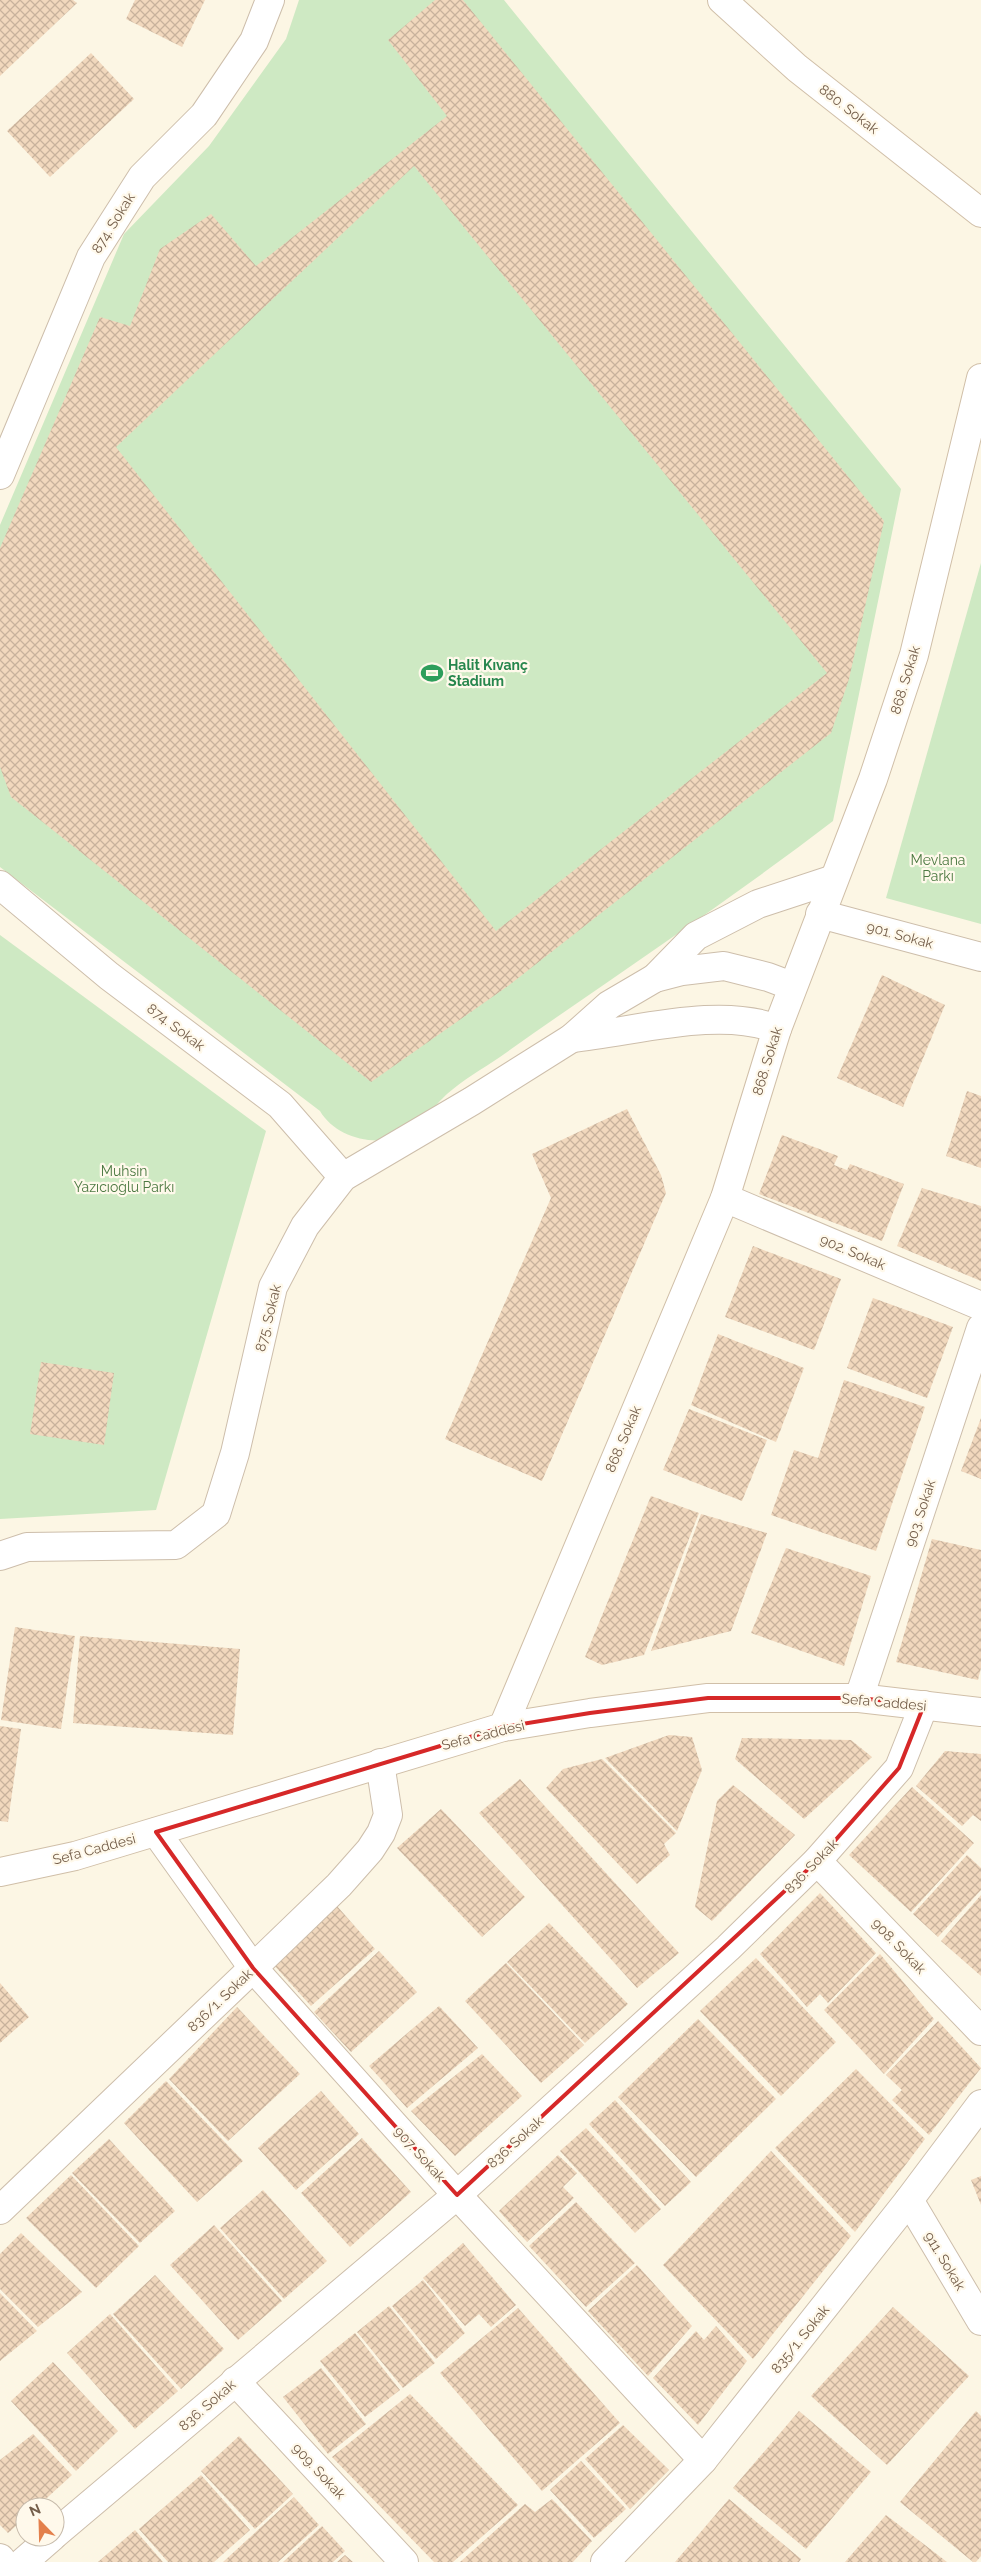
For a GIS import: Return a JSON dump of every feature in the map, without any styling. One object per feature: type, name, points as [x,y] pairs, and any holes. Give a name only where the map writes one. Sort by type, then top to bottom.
[{"type":"street","name":"874. Sokak","points":[[0,475],[91,257],[142,177],[204,114],[254,41],[270,0]]},
{"type":"street","name":"880. Sokak","points":[[722,0],[797,68],[981,213]]},
{"type":"street","name":"868. Sokak","points":[[503,1727],[725,1198],[777,1029],[873,779],[914,655],[981,378]]},
{"type":"street","points":[[655,978],[696,936],[758,904],[834,879]]},
{"type":"street","name":"874. Sokak","points":[[0,885],[109,976],[280,1105],[343,1177]]},
{"type":"street","name":"901. Sokak","points":[[820,914],[981,956]]},
{"type":"street","points":[[655,978],[682,971],[724,966],[768,976],[792,986]]},
{"type":"street","name":"875. Sokak","points":[[0,1556],[27,1547],[176,1545],[216,1514],[235,1453],[273,1287],[305,1226],[343,1177],[472,1101],[572,1038],[609,1005],[655,978]]},
{"type":"street","points":[[572,1038],[612,1034],[666,1024],[717,1021],[757,1022],[777,1029]]},
{"type":"street","name":"902. Sokak","points":[[725,1198],[981,1306]]},
{"type":"street","name":"903. Sokak","points":[[859,1698],[981,1328]]},
{"type":"street","name":"Sefa Caddesi","points":[[0,1872],[75,1856],[503,1727],[590,1712],[708,1698],[859,1698],[981,1712]]},
{"type":"street","name":"836. Sokak","points":[[65,2526],[457,2195],[728,1948],[817,1862],[899,1768],[924,1705]]},
{"type":"street","name":"836/1. Sokak","points":[[0,2210],[253,1968],[338,1885],[370,1850],[381,1833],[388,1815],[380,1763]]},
{"type":"street","name":"907. Sokak","points":[[156,1832],[253,1968],[457,2195],[703,2460]]},
{"type":"street","name":"908. Sokak","points":[[817,1862],[981,2031]]},
{"type":"street","name":"835/1. Sokak","points":[[605,2562],[703,2460],[909,2200],[981,2104]]},
{"type":"street","name":"911. Sokak","points":[[909,2200],[981,2321]]},
{"type":"street","name":"909. Sokak","points":[[235,2381],[404,2562]]},
{"type":"street","points":[[23,2562],[40,2547]]},
{"type":"street","points":[[0,2558],[3,2562]]},
{"type":"highlighted area","points":[[708,1698],[859,1698],[924,1705],[899,1768],[817,1861],[457,2195],[253,1968],[156,1832],[503,1727],[590,1713]]},
{"type":"green space","name":"Halit Kıvanç Stadium","points":[[299,0],[504,0],[901,489],[833,821],[709,911],[460,1084],[408,1132],[392,1139],[380,1140],[357,1138],[335,1128],[320,1111],[0,867],[0,525],[124,234],[209,146],[286,39]]},
{"type":"green space","name":"Mevlana Parkı","points":[[981,563],[981,924],[886,898]]},
{"type":"green space","name":"Muhsin Yazıcıoğlu Parkı","points":[[0,935],[266,1131],[156,1510],[0,1519]]},
{"type":"building","points":[[0,0],[73,0],[77,3],[0,76]]},
{"type":"building","points":[[135,0],[205,0],[182,47],[126,19]]},
{"type":"building","points":[[435,0],[463,0],[884,521],[849,679],[831,733],[508,986],[371,1082],[11,797],[0,767],[0,548],[100,317],[130,326],[160,249],[211,214],[256,266],[447,116],[388,40]],"holes":[[[414,166],[827,673],[496,931],[116,447]]]},
{"type":"building","points":[[91,53],[134,99],[50,177],[7,131]]},
{"type":"building","points":[[882,975],[945,1005],[903,1107],[837,1078]]},
{"type":"building","points":[[967,1091],[981,1096],[981,1168],[946,1156]]},
{"type":"building","points":[[627,1109],[661,1175],[666,1193],[542,1481],[445,1439],[551,1198],[532,1154]]},
{"type":"building","points":[[782,1135],[838,1156],[834,1165],[847,1170],[850,1164],[904,1184],[882,1241],[759,1194]]},
{"type":"building","points":[[922,1188],[981,1206],[981,1281],[897,1246]]},
{"type":"building","points":[[753,1246],[841,1279],[814,1350],[725,1317]]},
{"type":"building","points":[[873,1298],[953,1327],[927,1398],[847,1368]]},
{"type":"building","points":[[718,1334],[804,1368],[776,1442],[691,1405]]},
{"type":"building","points":[[41,1362],[114,1373],[104,1445],[30,1434]]},
{"type":"building","points":[[844,1380],[925,1407],[876,1551],[771,1515],[794,1450],[818,1458]]},
{"type":"building","points":[[689,1409],[767,1440],[742,1501],[663,1470]]},
{"type":"building","points":[[981,1418],[981,1479],[961,1471]]},
{"type":"building","points":[[651,1496],[699,1513],[644,1655],[602,1665],[585,1657]]},
{"type":"building","points":[[701,1514],[767,1533],[731,1631],[651,1651]]},
{"type":"building","points":[[932,1539],[981,1550],[981,1668],[978,1680],[896,1662]]},
{"type":"building","points":[[786,1548],[871,1576],[844,1666],[751,1633]]},
{"type":"building","points":[[15,1627],[75,1636],[61,1729],[1,1720]]},
{"type":"building","points":[[80,1636],[240,1649],[233,1735],[73,1723]]},
{"type":"building","points":[[0,1726],[21,1729],[8,1822],[0,1821]]},
{"type":"building","points":[[669,1735],[692,1737],[702,1770],[677,1831],[605,1758]]},
{"type":"building","points":[[742,1738],[851,1740],[872,1757],[804,1819],[735,1759]]},
{"type":"building","points":[[945,1751],[981,1754],[981,1821],[973,1815],[962,1826],[916,1786]]},
{"type":"building","points":[[602,1759],[676,1833],[664,1844],[670,1855],[637,1884],[546,1788],[563,1769]]},
{"type":"building","points":[[520,1779],[679,1953],[637,1988],[479,1813]]},
{"type":"building","points":[[733,1785],[795,1835],[712,1921],[695,1907],[717,1801]]},
{"type":"building","points":[[912,1787],[974,1843],[911,1912],[849,1855]]},
{"type":"building","points":[[441,1809],[525,1897],[482,1937],[397,1848]]},
{"type":"building","points":[[967,1855],[981,1868],[981,1890],[938,1937],[913,1914]]},
{"type":"building","points":[[820,1893],[876,1953],[828,2003],[820,1994],[807,2007],[760,1954]]},
{"type":"building","points":[[981,1895],[981,1976],[941,1941]]},
{"type":"building","points":[[336,1905],[375,1949],[311,2006],[272,1963]]},
{"type":"building","points":[[549,1923],[628,2004],[585,2043],[507,1962]]},
{"type":"building","points":[[379,1951],[417,1992],[351,2052],[314,2012]]},
{"type":"building","points":[[880,1954],[934,2019],[884,2074],[824,2010]]},
{"type":"building","points":[[756,1958],[836,2042],[781,2096],[700,2011]]},
{"type":"building","points":[[506,1963],[584,2045],[541,2083],[465,2001]]},
{"type":"building","points":[[0,1983],[29,2017],[0,2043]]},
{"type":"building","points":[[439,2006],[478,2048],[407,2108],[369,2066]]},
{"type":"building","points":[[237,2007],[300,2074],[228,2141],[169,2079]]},
{"type":"building","points":[[698,2019],[776,2099],[696,2177],[618,2097]]},
{"type":"building","points":[[938,2021],[981,2068],[929,2135],[892,2100],[902,2090],[886,2075]]},
{"type":"building","points":[[482,2054],[522,2096],[455,2156],[411,2111]]},
{"type":"building","points":[[856,2069],[925,2139],[855,2232],[775,2148]]},
{"type":"building","points":[[166,2081],[243,2161],[197,2202],[124,2123]]},
{"type":"building","points":[[321,2091],[359,2134],[296,2190],[258,2148]]},
{"type":"building","points":[[615,2100],[691,2182],[665,2206],[589,2124]]},
{"type":"building","points":[[586,2128],[661,2209],[635,2233],[560,2151]]},
{"type":"building","points":[[362,2138],[411,2192],[350,2247],[301,2193]]},
{"type":"building","points":[[109,2139],[175,2211],[140,2243],[72,2173]]},
{"type":"building","points":[[771,2151],[851,2236],[753,2359],[663,2265]]},
{"type":"building","points":[[558,2155],[577,2173],[563,2187],[574,2198],[527,2242],[499,2211]]},
{"type":"building","points":[[71,2175],[139,2246],[96,2288],[26,2218]]},
{"type":"building","points":[[981,2176],[981,2205],[971,2180]]},
{"type":"building","points":[[263,2190],[327,2261],[284,2299],[220,2228]]},
{"type":"building","points":[[576,2202],[635,2263],[586,2307],[529,2246]]},
{"type":"building","points":[[214,2225],[282,2301],[238,2340],[170,2265]]},
{"type":"building","points":[[21,2233],[82,2292],[38,2327],[0,2289],[0,2254]]},
{"type":"building","points":[[463,2243],[516,2305],[491,2327],[479,2314],[465,2326],[423,2278]]},
{"type":"building","points":[[637,2265],[692,2326],[648,2376],[588,2311]]},
{"type":"building","points":[[155,2275],[224,2349],[181,2389],[113,2314]]},
{"type":"building","points":[[423,2280],[465,2333],[436,2359],[392,2306]]},
{"type":"building","points":[[0,2293],[37,2331],[0,2361]]},
{"type":"building","points":[[389,2306],[435,2363],[403,2388],[357,2332]]},
{"type":"building","points":[[893,2307],[969,2376],[887,2465],[811,2396]]},
{"type":"building","points":[[518,2308],[620,2423],[542,2491],[440,2373]]},
{"type":"building","points":[[110,2314],[178,2391],[135,2429],[67,2353]]},
{"type":"building","points":[[716,2326],[747,2361],[698,2425],[653,2378],[696,2331],[704,2340]]},
{"type":"building","points":[[355,2333],[400,2390],[365,2417],[320,2361]]},
{"type":"building","points":[[53,2362],[118,2431],[76,2471],[11,2401]]},
{"type":"building","points":[[321,2368],[366,2424],[328,2454],[283,2397]]},
{"type":"building","points":[[410,2394],[518,2505],[453,2562],[434,2562],[332,2457]]},
{"type":"building","points":[[799,2411],[871,2472],[806,2549],[733,2488]]},
{"type":"building","points":[[976,2411],[981,2416],[981,2556],[976,2562],[973,2562],[900,2502]]},
{"type":"building","points":[[623,2425],[669,2470],[630,2509],[585,2459]]},
{"type":"building","points":[[33,2434],[72,2475],[48,2497],[15,2497],[15,2527],[8,2533],[0,2525],[0,2460]]},
{"type":"building","points":[[239,2436],[293,2494],[255,2529],[201,2471]]},
{"type":"building","points":[[581,2461],[626,2509],[594,2538],[550,2490]]},
{"type":"building","points":[[201,2475],[250,2530],[214,2562],[168,2562],[139,2529]]},
{"type":"building","points":[[294,2497],[319,2525],[278,2562],[223,2562]]},
{"type":"building","points":[[552,2499],[592,2541],[573,2562],[460,2562],[525,2504],[535,2512]]},
{"type":"building","points":[[729,2499],[801,2559],[799,2562],[675,2562]]},
{"type":"building","points":[[886,2515],[947,2562],[845,2562]]},
{"type":"building","points":[[322,2526],[345,2551],[333,2562],[283,2562]]},
{"type":"building","points":[[135,2530],[163,2562],[98,2562]]},
{"type":"building","points":[[345,2555],[353,2562],[337,2562]]},
{"type":"place","name":"Halit Kıvanç Stadium","points":[[432,673]]}]
